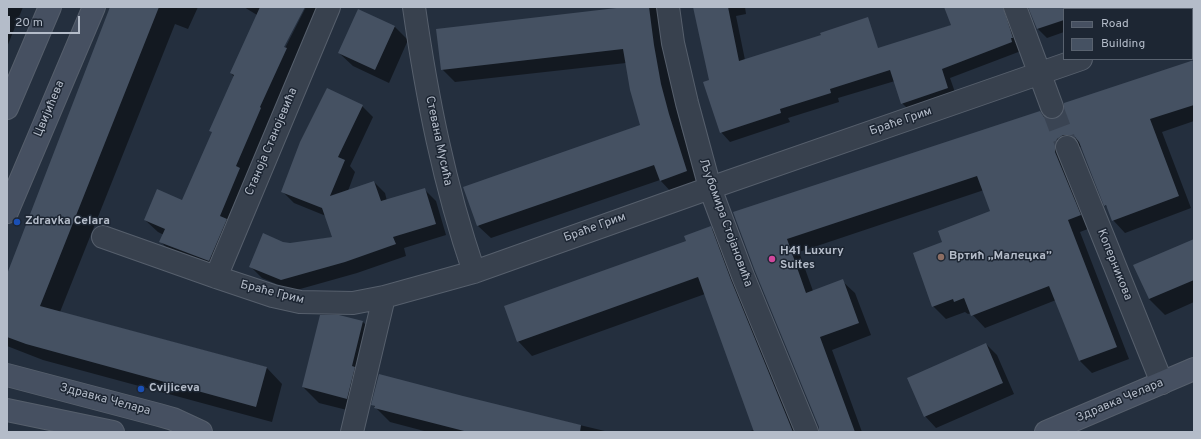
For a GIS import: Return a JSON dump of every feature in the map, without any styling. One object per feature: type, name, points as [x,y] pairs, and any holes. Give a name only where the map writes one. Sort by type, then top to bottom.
[{"type":"main road","points":[[7,108],[50,7]]},
{"type":"main road","name":"Цвијићева","points":[[7,212],[94,7]]},
{"type":"main road","name":"Здравка Челара","points":[[1046,432],[1194,369]]},
{"type":"main road","name":"Здравка Челара","points":[[7,375],[158,414],[201,432]]},
{"type":"main road","points":[[7,410],[113,432]]},
{"type":"street","name":"Станоја Станојевића","points":[[216,278],[329,7]]},
{"type":"street","name":"Стевана Мусића","points":[[414,7],[426,87],[440,155],[448,190],[474,272]]},
{"type":"street","name":"Љубомира Стојановића","points":[[668,7],[673,43],[692,124],[710,188],[743,276],[807,432]]},
{"type":"street","points":[[1016,7],[1052,107]]},
{"type":"street","name":"Браће Грим","points":[[103,237],[251,290],[300,302],[353,303],[384,297],[474,272],[1078,60]]},
{"type":"street","name":"Коперникова","points":[[1067,147],[1162,383]]},
{"type":"street","points":[[352,432],[384,297]]},
{"type":"building","points":[[110,7],[159,7],[40,306],[267,367],[256,407],[26,344],[7,337],[7,274]]},
{"type":"building","points":[[260,7],[305,7],[284,47],[287,48],[260,107],[261,108],[236,166],[240,168],[220,216],[227,219],[209,261],[159,242],[165,229],[144,220],[157,189],[182,200],[212,132],[209,131],[234,75],[230,73]]},
{"type":"building","points":[[625,7],[649,7],[661,84],[687,171],[660,181],[654,165],[477,226],[463,187],[640,125],[630,90],[623,49],[441,70],[436,29]]},
{"type":"building","points":[[693,7],[728,7],[739,61],[821,35],[820,33],[868,17],[878,48],[951,25],[944,7],[1003,7],[1013,38],[1011,38],[1012,42],[942,69],[948,88],[901,104],[890,70],[830,89],[831,93],[780,109],[781,113],[720,133],[703,82],[709,80]]},
{"type":"building","points":[[1028,7],[1092,7],[1063,8],[1063,20],[1037,29]]},
{"type":"building","points":[[358,9],[395,26],[375,70],[338,53]]},
{"type":"building","points":[[1194,60],[1194,105],[1150,119],[1179,196],[1112,221],[1106,205],[1104,206],[1079,142],[1075,137],[1063,135],[1057,139],[1055,145],[1055,152],[1081,215],[1068,220],[1117,347],[1079,361],[1049,286],[971,316],[964,298],[954,302],[953,299],[932,307],[913,253],[942,242],[938,231],[990,211],[977,176],[787,239],[806,293],[843,279],[859,323],[820,337],[855,432],[819,432],[819,427],[755,271],[733,212],[1040,111],[1044,117],[1056,119],[1062,115],[1064,103]]},
{"type":"building","points":[[327,88],[363,105],[338,157],[345,160],[330,196],[374,181],[381,201],[425,188],[436,224],[393,237],[396,244],[345,262],[281,280],[249,267],[263,233],[283,242],[290,243],[332,237],[322,208],[281,192],[300,142]]},
{"type":"building","points":[[711,226],[731,280],[793,432],[754,432],[698,277],[517,342],[504,306],[686,241],[684,236]]},
{"type":"building","points":[[1194,239],[1194,280],[1149,299],[1133,265]]},
{"type":"building","points":[[320,315],[339,315],[363,321],[352,366],[355,367],[347,399],[302,387]]},
{"type":"building","points":[[986,343],[1003,383],[924,417],[907,378]]},
{"type":"building","points":[[379,374],[581,425],[580,432],[468,432],[374,408],[375,406],[371,405]]},
{"type":"tunnel","points":[[1052,107],[1067,147]]},
{"type":"place","name":"Zdravka Celara","points":[[17,222]]},
{"type":"place","name":"Вртић „Малецка”","points":[[941,257]]},
{"type":"place","name":"H41 Luxury Suites","points":[[772,259]]},
{"type":"place","name":"Cvijiceva","points":[[141,389]]}]
